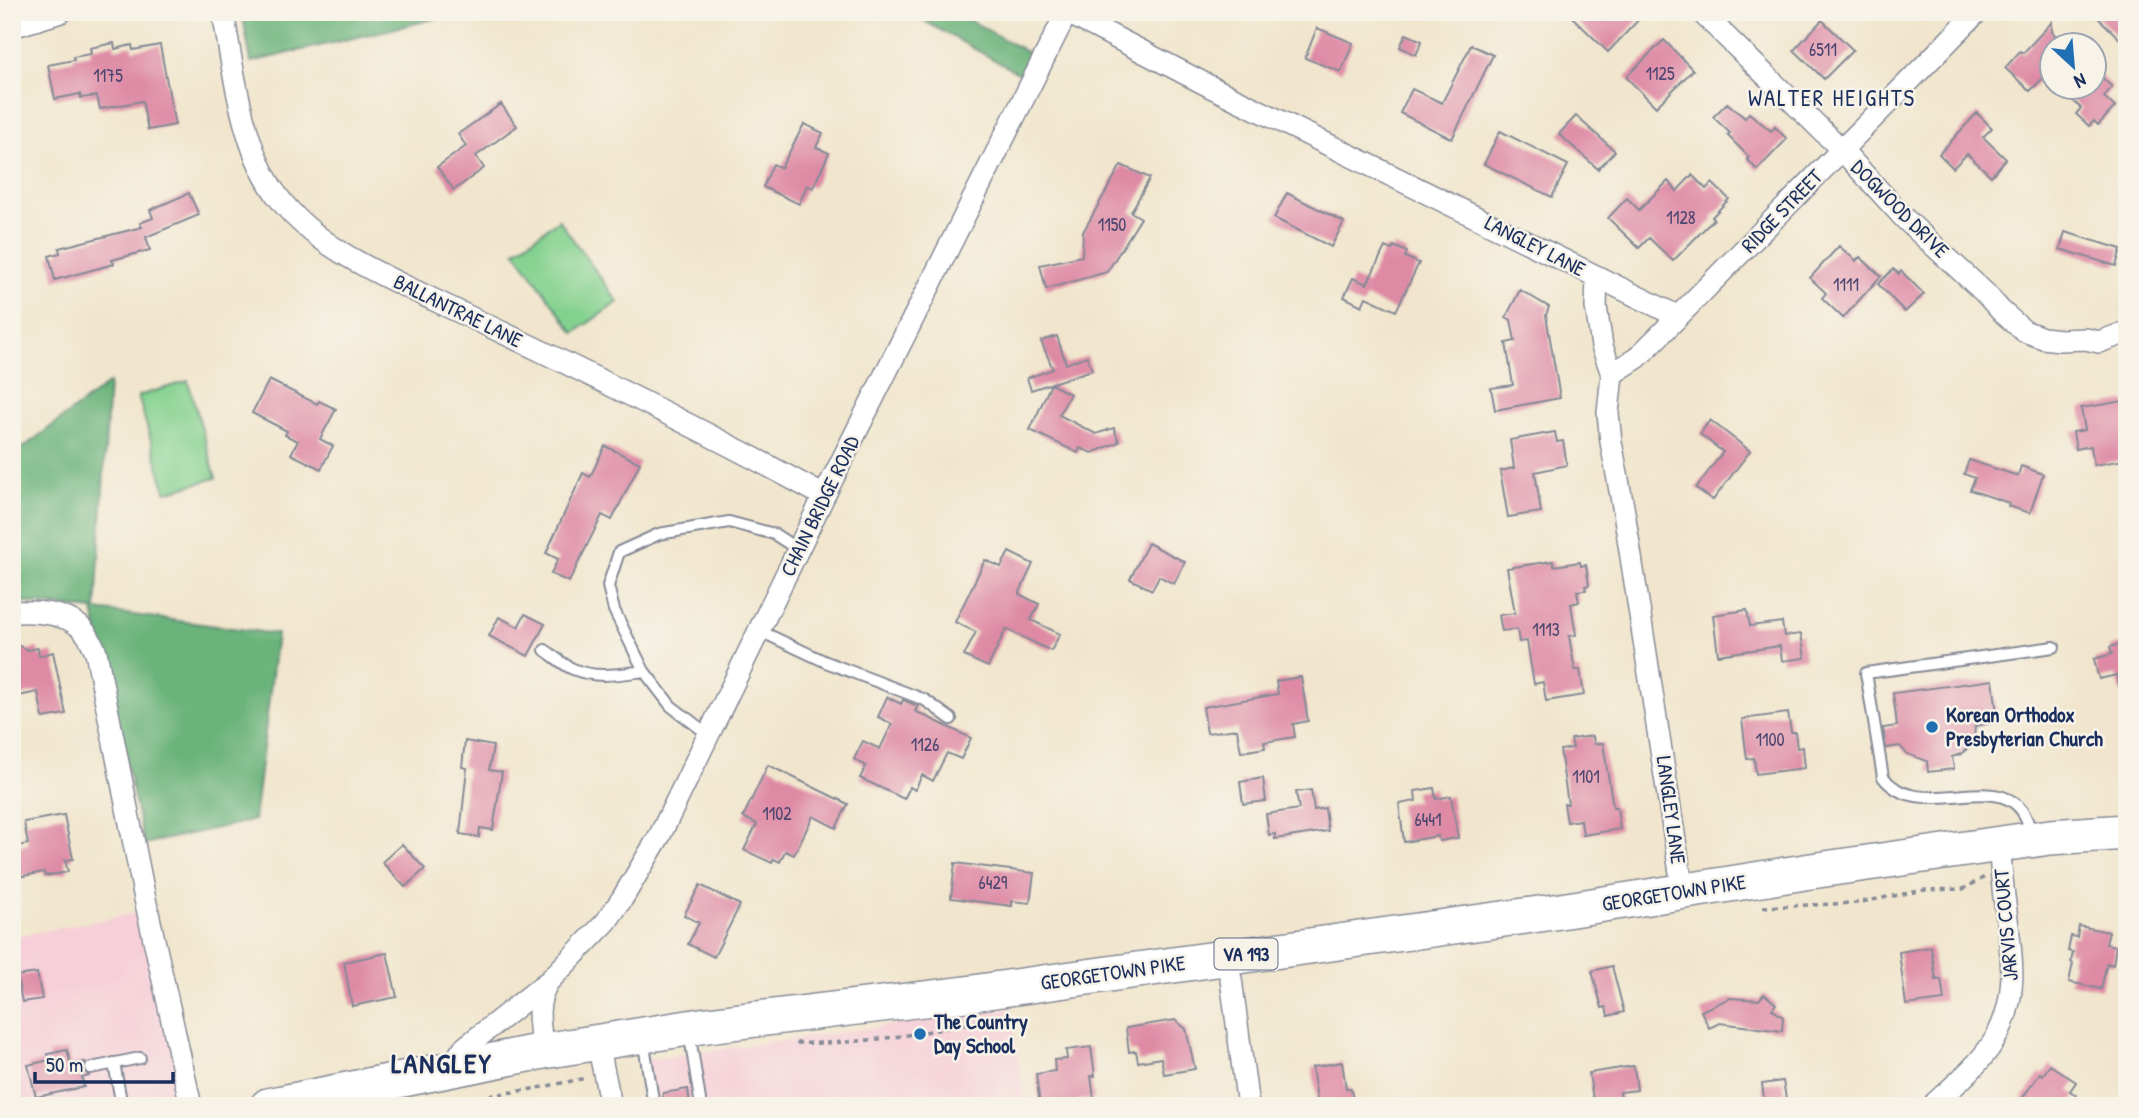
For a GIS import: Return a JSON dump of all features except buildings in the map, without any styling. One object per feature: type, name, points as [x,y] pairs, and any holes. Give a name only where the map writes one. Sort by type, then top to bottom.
[{"type":"main road","name":"GEORGETOWN PIKE","points":[[268,1106],[315,1101],[543,1051],[689,1028],[965,994],[1554,912],[2015,842],[2127,832]]},
{"type":"street","points":[[12,27],[61,12]]},
{"type":"street","name":"BALLANTRAE LANE","points":[[223,12],[253,151],[275,194],[314,234],[391,280],[766,463],[824,496]]},
{"type":"street","name":"CHAIN BRIDGE ROAD","points":[[459,1068],[459,1055],[463,1049],[548,982],[606,922],[660,835],[824,496],[1066,12]]},
{"type":"street","name":"LANGLEY LANE","points":[[1066,12],[1213,88],[1597,278],[1596,307],[1602,346],[1612,374],[1608,413],[1611,442],[1659,727],[1683,892]]},
{"type":"street","name":"DOGWOOD DRIVE","points":[[1701,12],[1842,150],[1905,219],[2024,331],[2043,338],[2086,338],[2099,342],[2127,332]]},
{"type":"street","name":"RIDGE STREET","points":[[1612,374],[1637,358],[1977,12]]},
{"type":"street","points":[[1597,278],[1677,316]]},
{"type":"street","points":[[12,612],[45,613],[77,625],[85,632],[96,652],[142,887],[191,1106]]},
{"type":"street","name":"JARVIS COURT","points":[[1935,1103],[1968,1073],[1994,1041],[2012,996],[2015,842]]},
{"type":"street","points":[[1225,957],[1231,979],[1248,1106]]},
{"type":"street","name":"CHAIN BRIDGE ROAD","points":[[543,1051],[538,1013],[548,982]]},
{"type":"street","points":[[598,1044],[611,1106]]},
{"type":"lane","points":[[709,735],[671,706],[644,671],[614,610],[608,586],[618,552],[659,534],[729,522],[774,534],[799,550]]},
{"type":"lane","points":[[760,631],[826,662],[925,700],[951,719]]},
{"type":"lane","points":[[2015,842],[2028,820],[2017,804],[1997,794],[1939,799],[1908,796],[1889,786],[1883,777],[1866,673],[2054,647]]},
{"type":"lane","points":[[545,650],[572,669],[593,674],[617,675],[644,671]]},
{"type":"lane","points":[[689,1028],[701,1106]]},
{"type":"lane","points":[[642,1036],[654,1106]]},
{"type":"lane","points":[[91,1068],[140,1058]]},
{"type":"lane","points":[[114,1063],[122,1106]]},
{"type":"shaded area","points":[[142,912],[182,1095],[124,1106],[19,1106],[12,1076],[12,937]]},
{"type":"shaded area","name":"The Country Day School","points":[[1011,1008],[1025,1106],[646,1106],[640,1061]]},
{"type":"green space","points":[[242,12],[464,12],[251,62]]},
{"type":"green space","points":[[908,12],[955,12],[1030,54],[1020,74]]},
{"type":"green space","points":[[559,220],[618,302],[574,333],[515,251]]},
{"type":"green space","points":[[188,381],[216,478],[166,492],[138,396]]},
{"type":"green space","points":[[109,383],[96,610],[277,634],[254,820],[144,844],[93,610],[12,601],[12,456]]},
{"type":"place","name":"Korean Orthodox Presbyterian Church","points":[[1932,727]]},
{"type":"place","name":"The Country Day School","points":[[920,1034]]},
{"type":"district","name":"WALTER HEIGHTS","points":[[1832,98]]},
{"type":"district","name":"LANGLEY","points":[[442,1063]]}]
